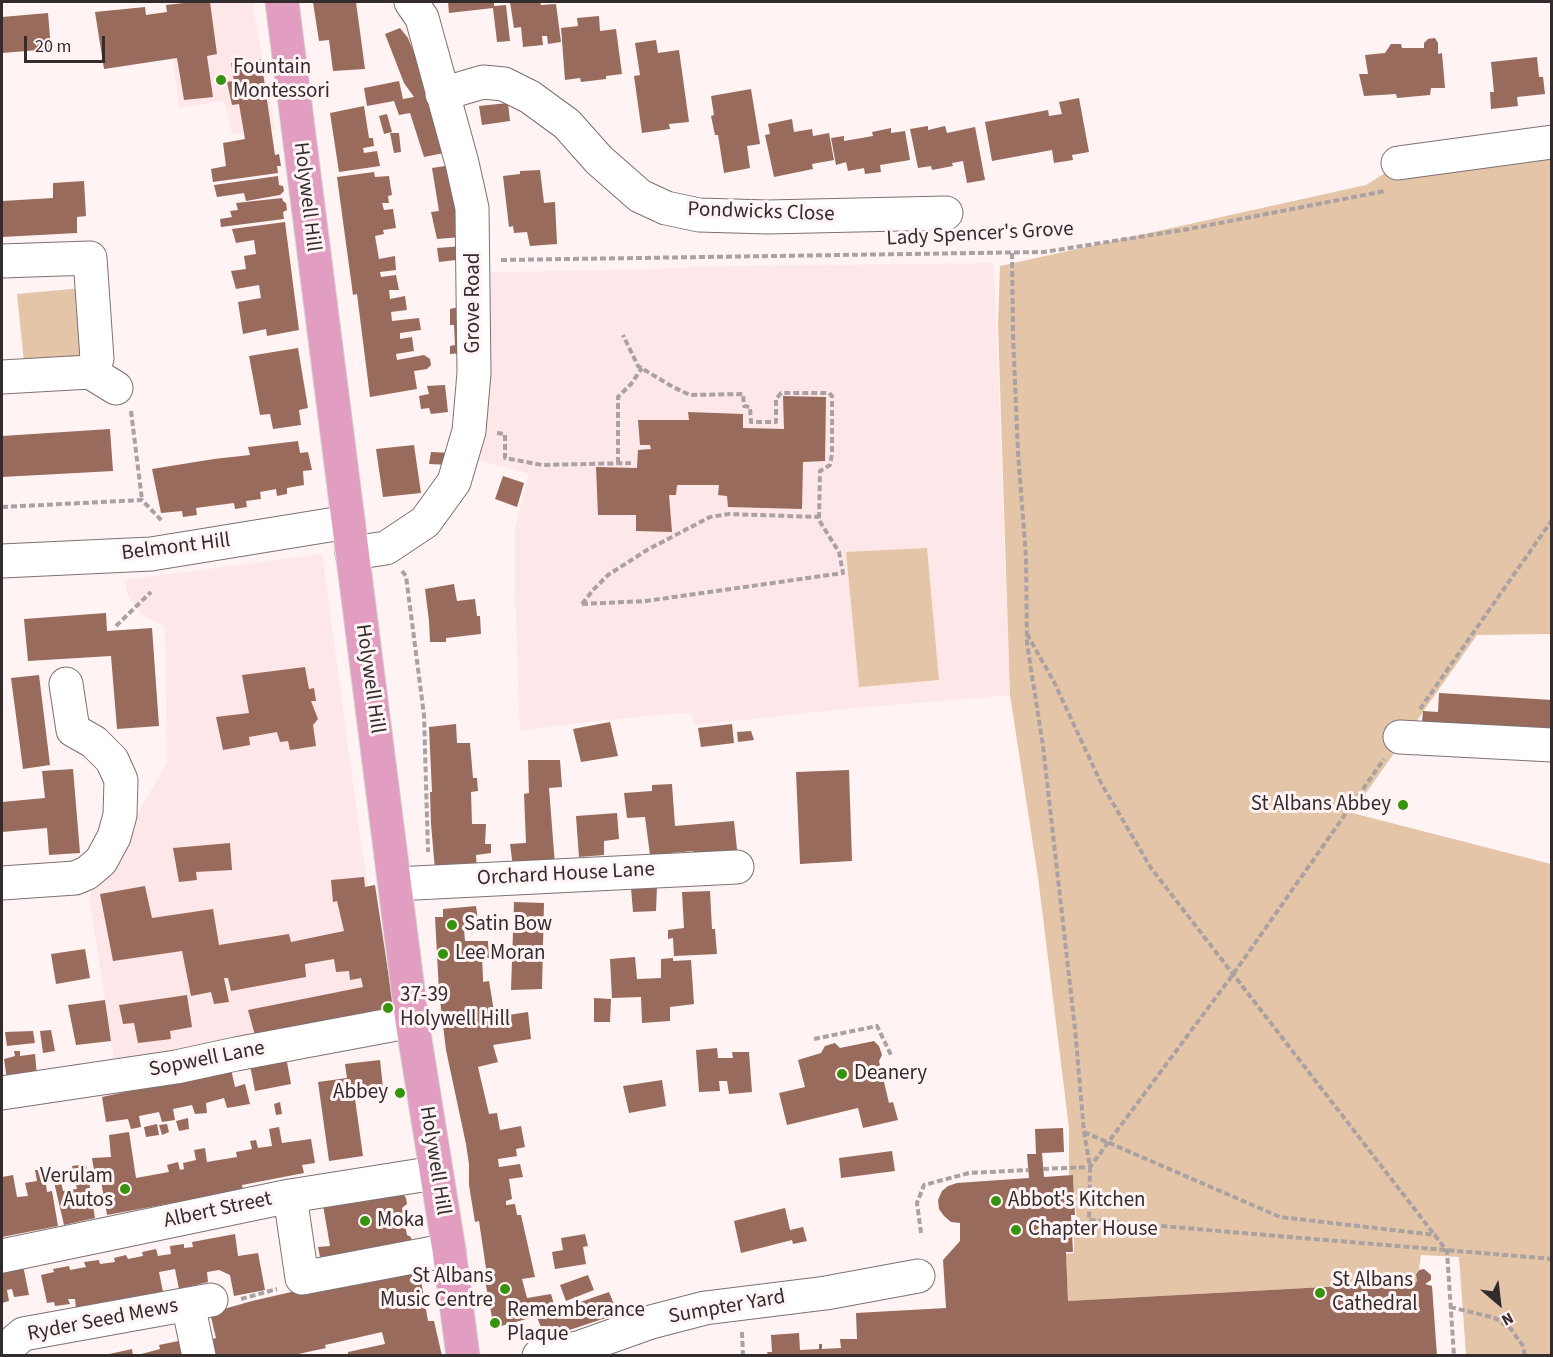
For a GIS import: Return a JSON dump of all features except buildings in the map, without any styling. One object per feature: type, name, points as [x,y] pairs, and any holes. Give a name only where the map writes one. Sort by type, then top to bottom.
[{"type":"main road","name":"Holywell Hill","points":[[282,2],[412,1021],[449,1250],[463,1356]]},
{"type":"street","name":"Grove Road","points":[[350,537],[386,548],[425,522],[454,482],[470,431],[474,373],[472,208],[422,18],[411,2]]},
{"type":"street","name":"Pondwicks Close","points":[[442,94],[483,82],[504,84],[530,97],[567,124],[599,160],[640,196],[666,208],[699,215],[768,217],[946,213]]},
{"type":"street","points":[[1392,177],[1551,142]]},
{"type":"street","points":[[2,261],[90,258],[97,359],[103,380],[2,376]]},
{"type":"street","name":"Belmont Hill","points":[[2,561],[151,554],[350,537]]},
{"type":"street","points":[[2,883],[75,878],[87,873],[101,861],[114,837],[121,807],[121,780],[112,760],[94,742],[73,730],[66,684]]},
{"type":"street","points":[[1400,736],[1551,745]]},
{"type":"street","name":"Orchard House Lane","points":[[395,884],[737,867]]},
{"type":"street","name":"Sopwell Lane","points":[[2,1093],[176,1067],[412,1021]]},
{"type":"street","name":"Albert Street","points":[[2,1256],[290,1196],[435,1173]]},
{"type":"street","points":[[290,1196],[302,1278],[449,1250]]},
{"type":"street","name":"Sumpter Yard","points":[[539,1356],[578,1348],[651,1322],[705,1308],[826,1293],[918,1276]]},
{"type":"street","points":[[199,1356],[200,1302]]},
{"type":"street","name":"Ryder Seed Mews","points":[[3,1356],[6,1349],[23,1334],[200,1302]]},
{"type":"path","name":"Lady Spencer's Grove","points":[[474,261],[1044,252],[1189,229],[1392,177]]},
{"type":"path","points":[[1012,253],[1013,347],[1026,557],[1027,633],[1058,869],[1084,1132],[1090,1167],[1089,1220],[1551,1260]]},
{"type":"path","points":[[623,334],[638,366],[690,395],[743,394],[744,406],[750,407],[751,422],[776,422],[776,399],[781,393],[829,393],[832,396],[832,454],[830,465],[820,471],[819,520],[839,552],[843,573],[646,601],[582,604],[592,590],[608,575],[647,550],[710,518],[729,514],[819,517]]},
{"type":"path","points":[[618,463],[618,397],[642,369]]},
{"type":"path","points":[[103,380],[126,396],[131,409],[142,500],[165,525],[174,551]]},
{"type":"path","points":[[470,431],[505,434],[505,458],[542,465],[631,463]]},
{"type":"path","points":[[2,507],[142,500]]},
{"type":"path","points":[[386,548],[406,576],[424,715],[428,882]]},
{"type":"path","points":[[116,626],[151,592]]},
{"type":"path","points":[[1027,633],[1054,682],[1101,783],[1151,868],[1448,1251],[1454,1356]]},
{"type":"path","points":[[1043,1169],[1090,1167],[1234,973]]},
{"type":"path","points":[[814,1039],[877,1026],[892,1056]]},
{"type":"path","points":[[1084,1132],[1280,1217],[1437,1236]]},
{"type":"path","points":[[921,1233],[917,1203],[924,1185],[969,1173],[1029,1170]]},
{"type":"path","points":[[200,1302],[227,1302],[273,1291],[302,1278]]},
{"type":"path","points":[[1450,1307],[1495,1318],[1511,1329],[1523,1346],[1526,1356]]},
{"type":"shaded area","name":"Fountain Montessori","points":[[189,2],[252,2],[275,129],[244,131],[242,135],[232,133],[224,101],[179,108],[166,5]]},
{"type":"shaded area","points":[[1551,146],[1551,634],[1477,635],[1352,813],[1551,864],[1551,1355],[1466,1355],[1459,1257],[1421,1255],[1419,1269],[1416,1273],[1417,1282],[1068,1301],[1066,1254],[1074,1253],[1074,1222],[1077,1221],[1073,1176],[1069,1175],[1069,1128],[1038,877],[1010,695],[998,324],[1000,266],[1366,185],[1393,168]]},
{"type":"shaded area","points":[[994,263],[1010,695],[844,709],[695,725],[692,714],[679,713],[520,731],[515,529],[529,474],[477,460],[489,272]]},
{"type":"shaded area","points":[[82,288],[88,356],[24,362],[17,294]]},
{"type":"shaded area","points":[[927,548],[939,680],[859,687],[846,552]]},
{"type":"shaded area","points":[[322,554],[363,857],[389,1007],[115,1063],[89,896],[167,763],[165,627],[143,616],[128,596],[125,580]]},
{"type":"place","name":"Fountain Montessori","points":[[221,80]]},
{"type":"place","name":"St Albans Abbey","points":[[1403,805]]},
{"type":"place","name":"Satin Bow","points":[[452,925]]},
{"type":"place","name":"Lee Moran","points":[[443,954]]},
{"type":"place","name":"37-39 Holywell Hill","points":[[388,1008]]},
{"type":"place","name":"Deanery","points":[[842,1074]]},
{"type":"place","name":"Abbey","points":[[400,1093]]},
{"type":"place","name":"Verulam Autos","points":[[125,1189]]},
{"type":"place","name":"Abbot's Kitchen","points":[[996,1201]]},
{"type":"place","name":"Moka","points":[[365,1221]]},
{"type":"place","name":"Chapter House","points":[[1016,1230]]},
{"type":"place","name":"St Albans Music Centre","points":[[505,1289]]},
{"type":"place","name":"St Albans Cathedral","points":[[1320,1293]]},
{"type":"place","name":"Rememberance Plaque","points":[[495,1323]]}]
